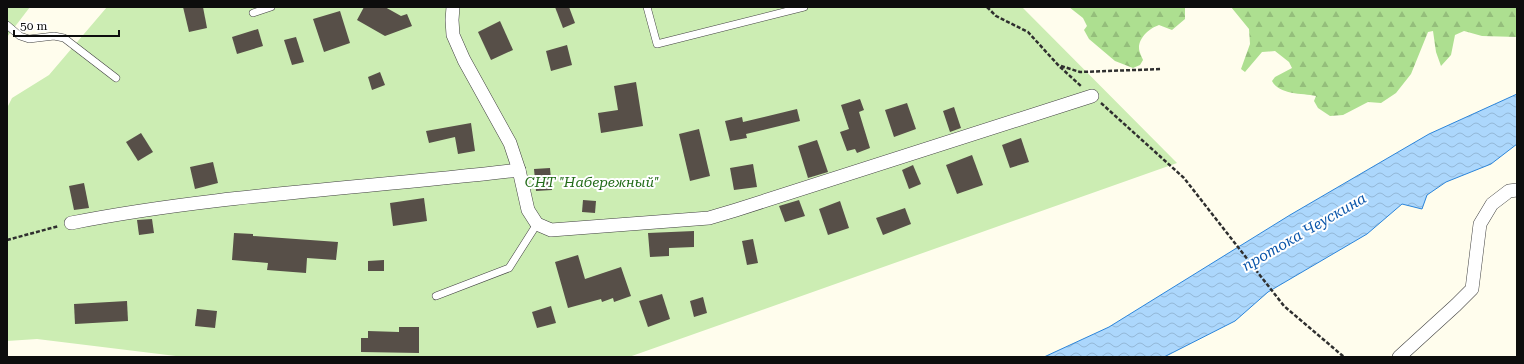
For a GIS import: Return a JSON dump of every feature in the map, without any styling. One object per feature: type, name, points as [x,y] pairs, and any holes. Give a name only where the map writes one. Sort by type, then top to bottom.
[{"type":"street","points":[[453,7],[453,35],[464,60],[510,143],[519,170],[528,210],[537,224],[551,230],[709,218],[1092,96]]},
{"type":"street","points":[[71,223],[106,216],[209,202],[438,180],[519,170]]},
{"type":"street","points":[[1399,357],[1472,289],[1480,224],[1492,204],[1509,191],[1517,190]]},
{"type":"lane","points":[[253,13],[271,7]]},
{"type":"lane","points":[[647,7],[657,44],[804,7]]},
{"type":"lane","points":[[7,25],[20,36],[29,39],[54,36],[64,38],[116,78]]},
{"type":"lane","points":[[436,296],[510,268],[537,224]]},
{"type":"path","points":[[987,7],[996,16],[1028,32],[1059,66],[1184,178],[1284,306],[1344,357]]},
{"type":"path","points":[[1059,66],[1080,72],[1162,69]]},
{"type":"path","points":[[7,240],[71,223]]},
{"type":"green space","points":[[7,7],[30,7],[7,37]]},
{"type":"green space","name":"СНТ \"Набережный\"","points":[[107,7],[1022,7],[1177,163],[629,357],[184,357],[37,339],[7,341],[7,108],[12,98],[49,75]]},
{"type":"green space","points":[[1069,7],[1185,7],[1185,19],[1172,30],[1159,25],[1152,28],[1143,37],[1139,44],[1140,53],[1143,60],[1140,65],[1133,68],[1115,61],[1089,39],[1084,30],[1087,26],[1083,18]]},
{"type":"green space","points":[[1231,7],[1517,7],[1517,37],[1482,36],[1464,31],[1455,35],[1451,55],[1441,66],[1436,52],[1433,31],[1428,32],[1411,74],[1396,93],[1381,103],[1368,102],[1343,115],[1330,116],[1318,108],[1314,101],[1316,96],[1291,93],[1275,86],[1272,81],[1275,77],[1292,68],[1289,62],[1275,51],[1262,52],[1245,72],[1241,69],[1250,44],[1249,29]]},
{"type":"water","name":"протока Чеускина","points":[[1517,94],[1517,144],[1491,164],[1446,182],[1427,195],[1422,209],[1402,204],[1367,234],[1268,292],[1235,321],[1164,357],[1044,357],[1109,327],[1290,215],[1429,134]]},
{"type":"building","points":[[183,7],[203,7],[207,28],[189,32]]},
{"type":"building","points":[[364,7],[385,7],[401,16],[407,14],[412,26],[385,36],[357,20]]},
{"type":"building","points":[[555,7],[569,7],[575,23],[563,28]]},
{"type":"building","points":[[340,11],[350,43],[324,52],[313,19]]},
{"type":"building","points":[[500,21],[513,50],[491,60],[478,32]]},
{"type":"building","points":[[258,29],[263,46],[237,54],[232,37]]},
{"type":"building","points":[[296,37],[304,62],[292,65],[284,40]]},
{"type":"building","points":[[567,45],[572,65],[551,71],[546,51]]},
{"type":"building","points":[[380,72],[385,85],[372,90],[368,77]]},
{"type":"building","points":[[636,82],[643,126],[601,133],[598,113],[618,110],[614,86]]},
{"type":"building","points":[[860,99],[864,110],[859,112],[870,148],[857,153],[855,149],[847,151],[840,132],[849,129],[841,105]]},
{"type":"building","points":[[907,103],[916,129],[894,137],[885,110]]},
{"type":"building","points":[[954,107],[961,128],[950,132],[943,111]]},
{"type":"building","points":[[797,109],[800,121],[746,134],[747,138],[730,141],[725,121],[742,117],[743,122]]},
{"type":"building","points":[[471,123],[475,151],[458,154],[455,137],[429,143],[426,131]]},
{"type":"building","points":[[699,129],[710,176],[690,181],[679,134]]},
{"type":"building","points":[[141,133],[153,152],[138,161],[126,142]]},
{"type":"building","points":[[1021,138],[1029,162],[1010,168],[1002,145]]},
{"type":"building","points":[[817,140],[828,172],[808,178],[798,146]]},
{"type":"building","points":[[972,155],[983,185],[957,194],[946,165]]},
{"type":"building","points":[[213,162],[218,183],[195,189],[190,167]]},
{"type":"building","points":[[753,164],[757,187],[734,190],[730,168]]},
{"type":"building","points":[[913,165],[921,184],[909,189],[902,170]]},
{"type":"building","points":[[550,168],[552,190],[536,191],[534,169]]},
{"type":"building","points":[[84,183],[89,208],[74,210],[69,186]]},
{"type":"building","points":[[424,198],[427,221],[393,226],[390,203]]},
{"type":"building","points":[[583,200],[596,201],[595,213],[582,212]]},
{"type":"building","points":[[799,200],[805,216],[785,222],[779,206]]},
{"type":"building","points":[[840,201],[849,228],[828,235],[819,209]]},
{"type":"building","points":[[905,208],[911,224],[883,235],[876,218]]},
{"type":"building","points":[[152,219],[154,233],[139,235],[137,220]]},
{"type":"building","points":[[694,231],[694,247],[669,248],[669,256],[650,257],[648,233]]},
{"type":"building","points":[[234,233],[253,234],[253,236],[338,242],[336,260],[307,258],[306,273],[267,270],[268,263],[232,260]]},
{"type":"building","points":[[753,239],[758,263],[747,265],[742,241]]},
{"type":"building","points":[[578,255],[585,279],[621,267],[631,296],[614,302],[613,298],[602,302],[601,299],[568,308],[555,262]]},
{"type":"building","points":[[384,260],[384,271],[368,271],[368,261]]},
{"type":"building","points":[[662,294],[670,319],[648,327],[639,301]]},
{"type":"building","points":[[703,297],[707,313],[694,317],[690,301]]},
{"type":"building","points":[[127,301],[128,321],[75,324],[74,304]]},
{"type":"building","points":[[551,306],[556,323],[537,328],[532,312]]},
{"type":"building","points":[[197,309],[217,311],[215,328],[195,326]]},
{"type":"building","points":[[399,327],[419,327],[419,353],[361,352],[361,338],[368,338],[368,331],[399,332]]}]
